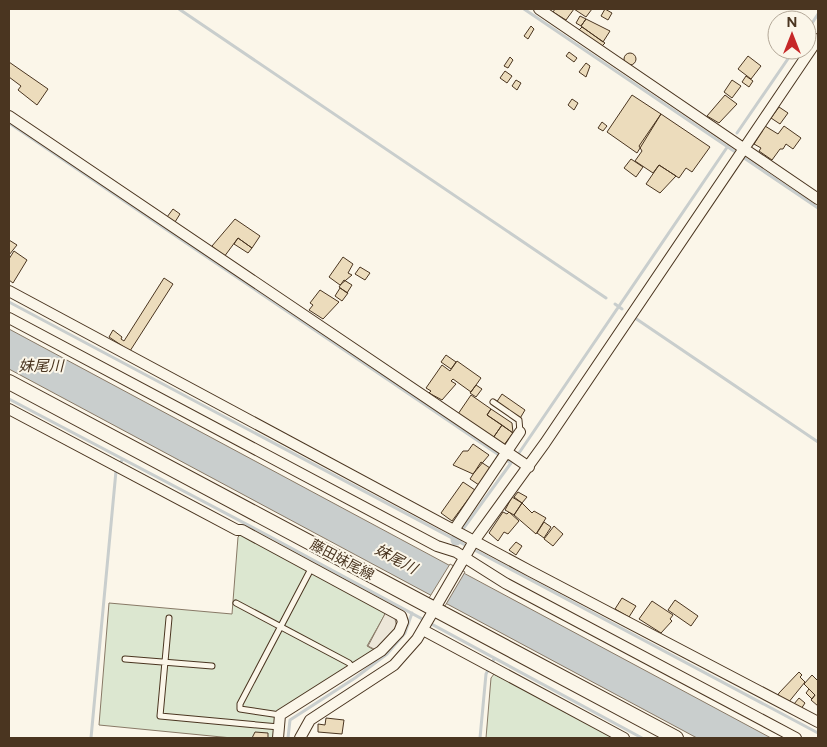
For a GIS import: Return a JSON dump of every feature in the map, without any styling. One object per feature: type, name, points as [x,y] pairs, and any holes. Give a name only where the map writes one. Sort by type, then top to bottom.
[{"type":"main road","name":"藤田妹尾線","points":[[9,382],[430,618],[676,738]]},
{"type":"street","points":[[539,9],[742,153],[818,199]]},
{"type":"street","points":[[454,530],[513,459],[742,153],[818,39]]},
{"type":"street","points":[[9,116],[513,459]]},
{"type":"street","points":[[9,291],[454,530],[468,551],[505,583],[796,738]]},
{"type":"street","points":[[9,318],[437,546],[468,551],[818,722]]},
{"type":"street","points":[[9,409],[312,567],[401,616],[403,622],[393,640],[370,668],[310,720],[300,738]]},
{"type":"street","points":[[278,738],[280,715],[354,669],[370,668],[401,659],[430,618],[468,551],[513,485],[513,459],[520,432]]},
{"type":"street","points":[[430,618],[490,666],[624,738]]},
{"type":"lane","points":[[493,402],[519,420],[520,432]]},
{"type":"lane","points":[[280,715],[240,709],[280,626],[312,567]]},
{"type":"lane","points":[[236,603],[349,663],[354,669]]},
{"type":"lane","points":[[169,618],[160,716],[279,727]]},
{"type":"lane","points":[[125,658],[212,666]]},
{"type":"green space","points":[[243,532],[388,609],[367,646],[376,651],[280,711],[274,738],[232,738],[99,725],[109,603],[232,614],[238,537]]},
{"type":"green space","points":[[494,674],[617,738],[486,738],[491,678]]},
{"type":"shaded area","points":[[387,610],[394,614],[397,628],[376,650],[368,646]]},
{"type":"water","name":"妹尾川","points":[[9,329],[771,738],[697,738],[9,369]]},
{"type":"pier","points":[[450,564],[465,572],[445,606],[429,598]]},
{"type":"building","points":[[555,9],[574,9],[566,20],[553,12]]},
{"type":"building","points":[[574,9],[592,9],[586,17]]},
{"type":"building","points":[[605,9],[612,13],[608,20],[601,16]]},
{"type":"building","points":[[580,16],[586,19],[581,26],[576,23]]},
{"type":"building","points":[[586,19],[610,31],[603,42],[581,26]]},
{"type":"building","points":[[531,26],[534,29],[528,39],[524,36]]},
{"type":"building","points":[[582,27],[605,43],[602,46],[579,30]]},
{"type":"building","points":[[569,52],[577,58],[574,62],[566,56]]},
{"type":"building","points":[[630,53],[636,59],[630,65],[624,59]]},
{"type":"building","points":[[748,56],[761,66],[751,79],[738,69]]},
{"type":"building","points":[[510,57],[513,60],[508,68],[504,66]]},
{"type":"building","points":[[9,62],[48,89],[37,105],[18,90],[21,86],[9,77]]},
{"type":"building","points":[[586,63],[590,66],[586,77],[579,72]]},
{"type":"building","points":[[505,71],[512,76],[507,83],[500,78]]},
{"type":"building","points":[[746,76],[753,81],[749,87],[742,82]]},
{"type":"building","points":[[516,80],[521,83],[517,90],[512,86]]},
{"type":"building","points":[[732,80],[741,86],[732,98],[724,92]]},
{"type":"building","points":[[632,95],[661,114],[637,153],[607,132]]},
{"type":"building","points":[[725,95],[737,104],[719,123],[707,116]]},
{"type":"building","points":[[572,99],[578,103],[574,110],[568,105]]},
{"type":"building","points":[[779,107],[788,113],[780,124],[771,118]]},
{"type":"building","points":[[661,114],[710,147],[692,172],[686,168],[679,178],[659,165],[653,173],[635,161],[642,151],[639,146]]},
{"type":"building","points":[[602,122],[607,126],[603,131],[598,128]]},
{"type":"building","points":[[765,126],[778,134],[784,126],[801,138],[793,149],[786,144],[772,160],[759,151],[761,148],[754,144]]},
{"type":"building","points":[[631,159],[643,167],[636,177],[624,168]]},
{"type":"building","points":[[659,165],[676,176],[660,193],[646,184]]},
{"type":"building","points":[[173,209],[180,214],[175,222],[167,217]]},
{"type":"building","points":[[235,219],[260,236],[252,248],[238,238],[224,257],[212,246]]},
{"type":"building","points":[[238,238],[252,248],[248,253],[234,244]]},
{"type":"building","points":[[9,240],[17,245],[9,255]]},
{"type":"building","points":[[14,251],[27,260],[13,283],[9,280],[9,259]]},
{"type":"building","points":[[343,257],[353,264],[348,273],[352,275],[340,285],[329,277]]},
{"type":"building","points":[[360,267],[370,273],[365,280],[355,274]]},
{"type":"building","points":[[164,278],[173,284],[130,351],[109,337],[113,330],[124,341]]},
{"type":"building","points":[[344,280],[352,285],[347,293],[339,287]]},
{"type":"building","points":[[340,288],[348,293],[342,301],[335,296]]},
{"type":"building","points":[[320,290],[339,302],[323,319],[309,310],[313,305],[310,303]]},
{"type":"building","points":[[446,355],[456,362],[451,369],[441,362]]},
{"type":"building","points":[[457,361],[481,378],[471,392],[453,379],[451,381],[456,384],[442,400],[429,393],[431,391],[426,388],[442,365],[450,371]]},
{"type":"building","points":[[476,385],[482,389],[476,397],[470,393]]},
{"type":"building","points":[[502,394],[525,410],[519,420],[496,403]]},
{"type":"building","points":[[471,395],[491,409],[487,415],[502,425],[493,438],[458,414]]},
{"type":"building","points":[[491,409],[512,423],[513,433],[487,415]]},
{"type":"building","points":[[502,425],[513,433],[504,445],[493,438]]},
{"type":"building","points":[[473,444],[489,455],[473,474],[453,465],[463,451],[468,451]]},
{"type":"building","points":[[481,462],[490,468],[479,485],[470,479]]},
{"type":"building","points":[[463,482],[475,490],[452,521],[441,513]]},
{"type":"building","points":[[518,492],[527,497],[522,503],[514,497]]},
{"type":"building","points":[[512,497],[522,503],[514,515],[505,510]]},
{"type":"building","points":[[522,503],[532,513],[534,511],[546,518],[536,534],[514,515]]},
{"type":"building","points":[[503,512],[507,514],[509,512],[519,521],[508,534],[504,532],[498,541],[489,533]]},
{"type":"building","points":[[544,522],[551,527],[544,538],[537,533]]},
{"type":"building","points":[[554,526],[563,534],[553,546],[544,539]]},
{"type":"building","points":[[516,542],[522,546],[516,555],[509,550]]},
{"type":"building","points":[[622,598],[636,606],[629,617],[615,609]]},
{"type":"building","points":[[675,600],[698,616],[691,626],[668,610]]},
{"type":"building","points":[[652,601],[673,615],[670,619],[672,621],[661,633],[639,619]]},
{"type":"building","points":[[799,672],[802,675],[800,677],[805,682],[788,703],[778,695]]},
{"type":"building","points":[[812,675],[818,681],[818,706],[811,700],[815,695],[804,684]]},
{"type":"building","points":[[809,689],[815,695],[812,699],[806,693]]},
{"type":"building","points":[[799,698],[805,703],[801,709],[794,704]]},
{"type":"building","points":[[326,718],[344,720],[342,734],[318,732],[318,724],[325,725]]},
{"type":"building","points":[[255,732],[268,733],[268,738],[252,738]]},
{"type":"waterway","points":[[179,9],[606,298]]},
{"type":"waterway","points":[[524,9],[818,208]]},
{"type":"waterway","points":[[737,133],[787,60]]},
{"type":"waterway","points":[[9,123],[511,463]]},
{"type":"waterway","points":[[517,456],[730,143]]},
{"type":"waterway","points":[[9,302],[818,733]]},
{"type":"waterway","points":[[615,304],[622,309]]},
{"type":"waterway","points":[[635,318],[818,442]]},
{"type":"waterway","points":[[9,399],[267,535],[642,738]]},
{"type":"waterway","points":[[91,738],[116,471],[122,460]]},
{"type":"waterway","points":[[463,529],[511,463]]},
{"type":"waterway","points":[[288,738],[290,720],[355,678],[387,654],[405,633],[412,613]]},
{"type":"waterway","points":[[480,738],[486,674],[494,659]]}]
